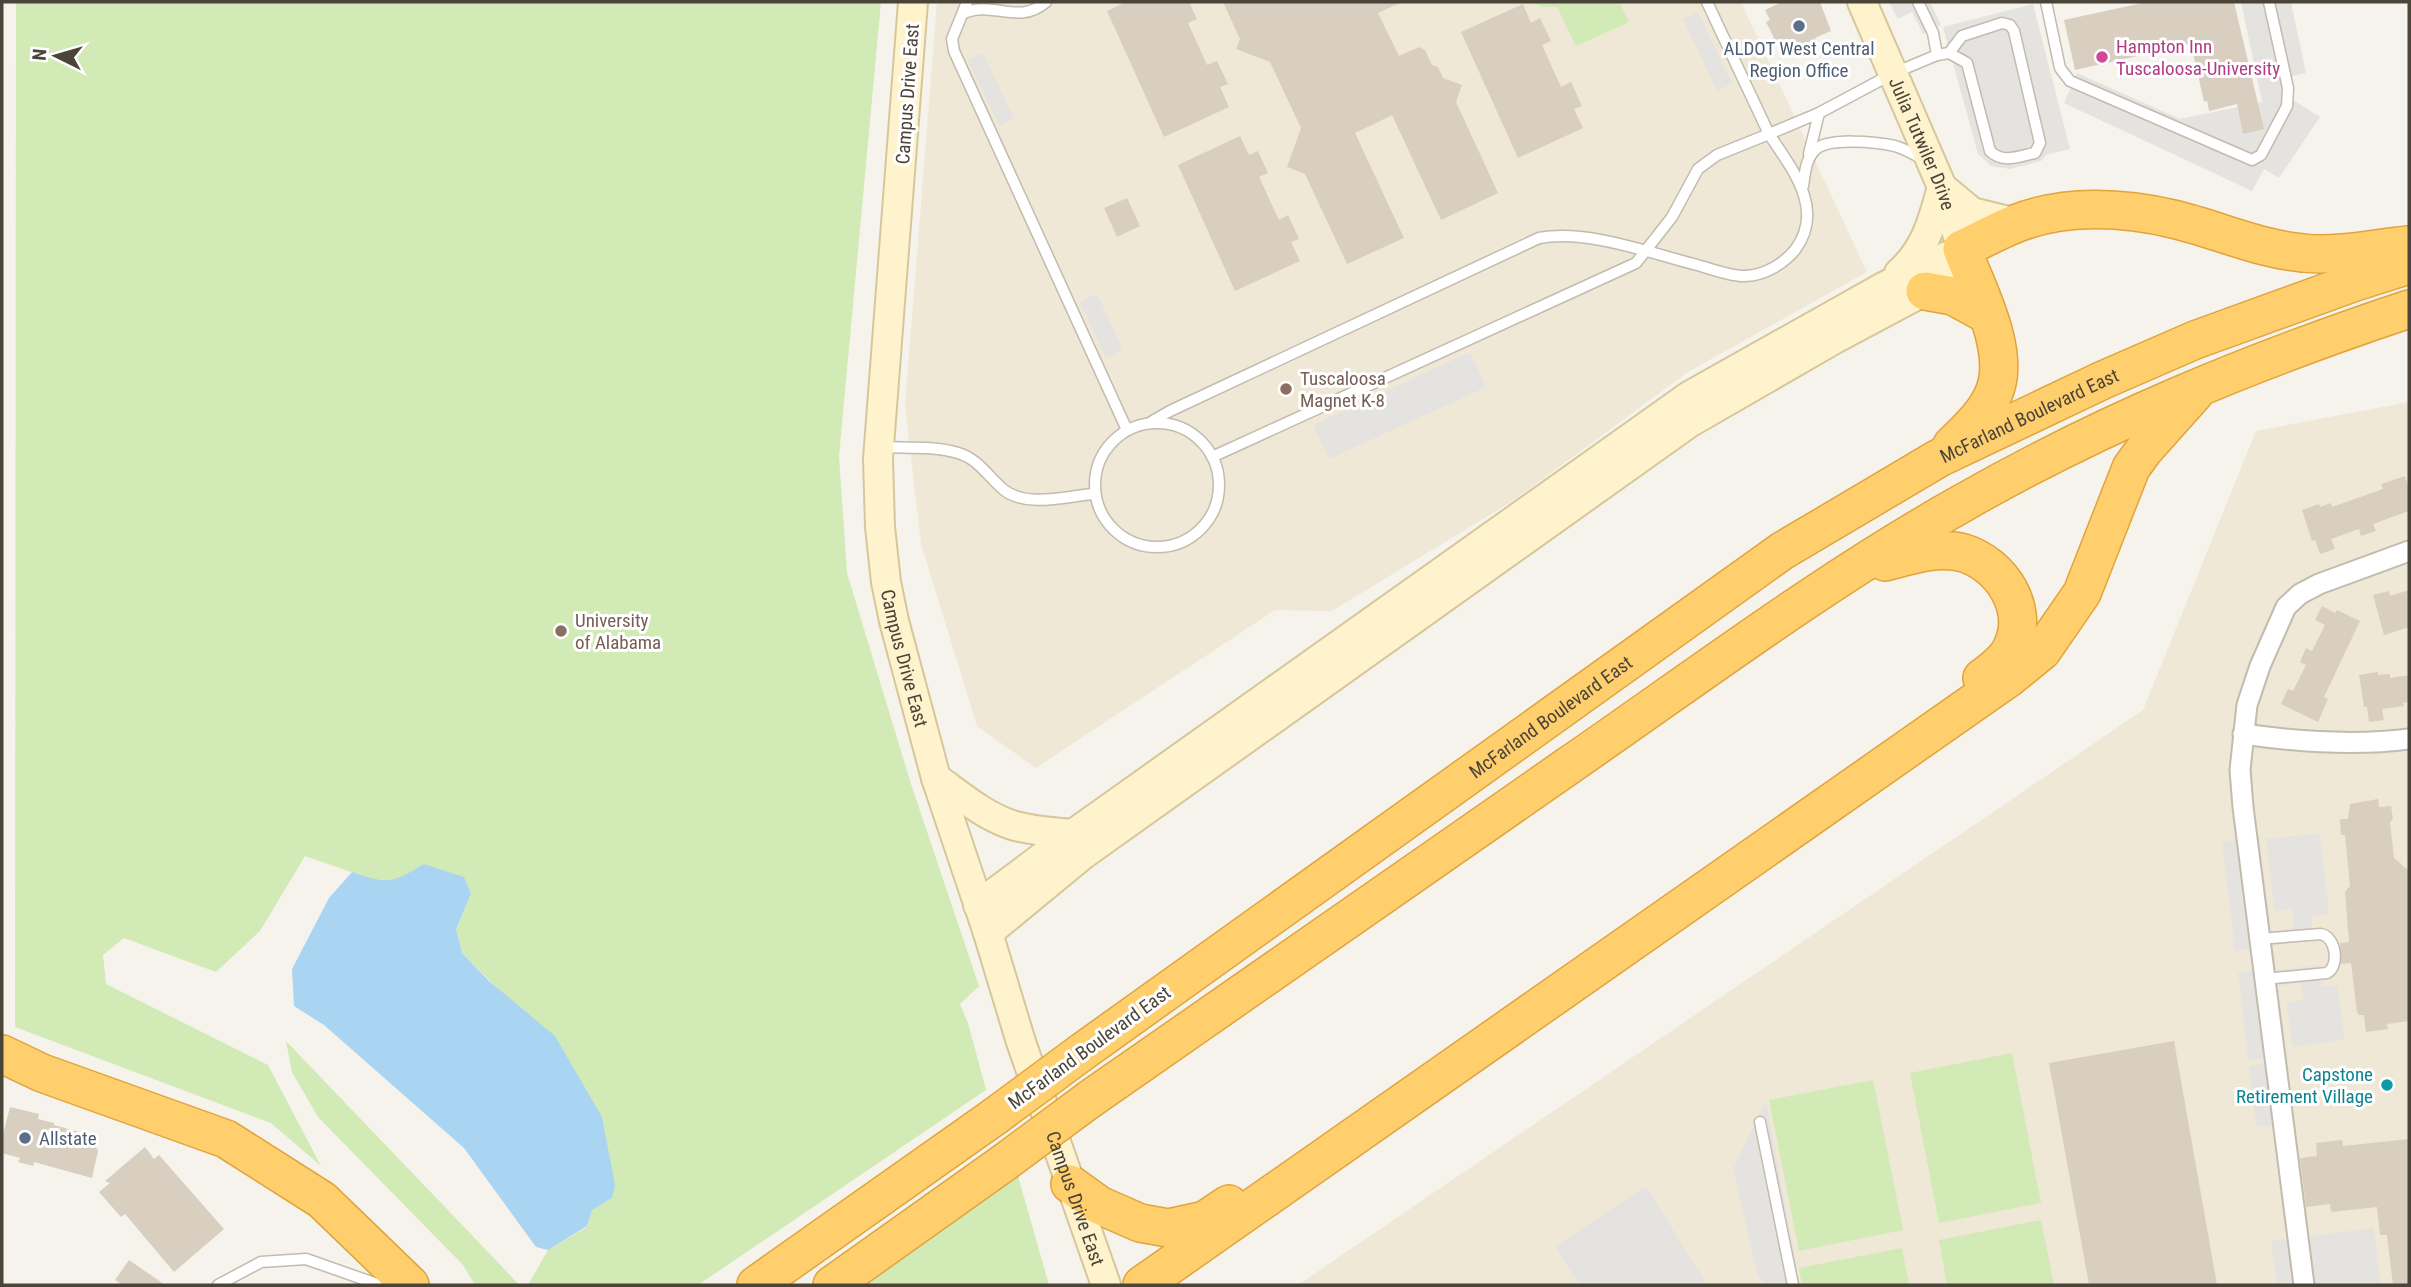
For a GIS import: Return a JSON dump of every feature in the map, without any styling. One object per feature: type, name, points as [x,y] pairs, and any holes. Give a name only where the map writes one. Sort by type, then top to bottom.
[{"type":"highway","points":[[1939,458],[1971,426],[1995,392],[2000,368],[1998,345],[1962,249],[2017,223],[2061,213],[2106,209],[2172,219],[2259,244],[2303,253],[2348,253],[2409,245]]},
{"type":"highway","name":"McFarland Boulevard East","points":[[758,1284],[1782,551],[1939,458],[2103,380],[2195,340],[2342,286],[2409,265]]},
{"type":"highway","points":[[1926,291],[1953,296],[1986,314]]},
{"type":"highway","points":[[832,1285],[1090,1100],[1794,609],[1854,570],[1984,491],[2081,440],[2204,383],[2409,309]]},
{"type":"highway","points":[[1142,1285],[1174,1272],[1999,685],[2042,651],[2082,593],[2131,468],[2204,383]]},
{"type":"highway","points":[[1118,1285],[1130,1273],[1205,1220],[1996,668],[2012,648],[2018,623],[2013,596],[2002,579],[1985,562],[1964,553],[1941,550],[1917,553],[1854,570]]},
{"type":"highway","points":[[2,1054],[42,1073],[226,1139],[322,1200],[410,1285]]},
{"type":"highway","points":[[2,1074],[8,1071],[42,1073]]},
{"type":"highway","points":[[1070,1184],[1099,1205],[1140,1223],[1168,1228],[1205,1220]]},
{"type":"street","name":"Campus Drive East","points":[[913,2],[879,447],[880,527],[887,582],[894,621],[936,778],[1021,1042],[1106,1285]]},
{"type":"street","name":"Julia Tutwiler Drive","points":[[1862,2],[1937,175],[1962,249]]},
{"type":"street","points":[[1937,175],[1972,212],[2017,223]]},
{"type":"street","points":[[1885,286],[1909,264],[1923,246],[1932,224],[1937,175]]},
{"type":"street","points":[[978,905],[1073,834],[1689,396],[1885,286],[1962,249]]},
{"type":"street","points":[[988,933],[1084,854],[1689,423],[1833,340],[1926,291],[1958,268],[1962,249]]},
{"type":"street","points":[[2304,1285],[2242,794],[2240,770],[2246,705],[2286,607],[2300,594],[2319,584],[2409,551]]},
{"type":"street","points":[[2243,734],[2350,744],[2409,739]]},
{"type":"street","points":[[936,778],[984,811],[1011,825],[1073,834]]},
{"type":"lane","points":[[967,2],[952,39],[954,51],[1127,430]]},
{"type":"lane","points":[[964,13],[986,6],[1018,13],[1028,12],[1046,2]]},
{"type":"lane","points":[[1707,2],[1769,134],[1803,186]]},
{"type":"lane","points":[[1918,2],[1933,33],[1937,55]]},
{"type":"lane","points":[[2046,2],[2060,68],[2070,81],[2252,160],[2261,155],[2287,106],[2288,88],[2269,2]]},
{"type":"lane","points":[[1212,457],[1636,263],[1672,217],[1699,169],[1717,155],[1819,113],[1894,73],[1937,55],[1949,53],[1967,63],[1990,151],[1996,158],[2008,159],[2035,153],[2040,143],[2014,31],[2010,25],[2002,23],[1962,36],[1949,53]]},
{"type":"lane","points":[[1151,422],[1171,424],[1190,432],[1205,445],[1212,457],[1219,483],[1217,504],[1207,523],[1192,538],[1172,546],[1151,548],[1131,543],[1113,531],[1101,514],[1094,494],[1095,473],[1102,454],[1115,438],[1127,430],[1151,422],[1539,238],[1557,234],[1597,240],[1743,276],[1767,271],[1790,255],[1799,244],[1805,229],[1808,214],[1803,186],[1819,113]]},
{"type":"lane","points":[[1807,161],[1816,148],[1833,143],[1872,142],[1897,147],[1937,175]]},
{"type":"lane","points":[[879,447],[960,453],[976,461],[1004,490],[1016,498],[1032,500],[1094,494]]},
{"type":"lane","points":[[2259,939],[2321,934],[2328,935],[2332,940],[2335,966],[2333,970],[2327,973],[2264,979]]},
{"type":"lane","points":[[1760,1122],[1793,1285]]},
{"type":"lane","points":[[218,1285],[261,1262],[306,1259],[375,1285]]},
{"type":"shaded area","name":"Tuscaloosa Magnet K-8","points":[[937,2],[1741,2],[1867,272],[1688,372],[1514,500],[1332,611],[1275,610],[1036,768],[977,726],[921,544],[905,405]]},
{"type":"shaded area","points":[[1889,2],[1930,2],[1941,25],[1923,34],[1912,12],[1898,19]]},
{"type":"shaded area","points":[[2241,2],[2291,2],[2306,73],[2288,77],[2293,100],[2320,117],[2279,178],[2264,169],[2252,191],[2064,103],[2077,73],[2180,119],[2262,102]]},
{"type":"shaded area","points":[[2033,4],[2070,149],[2046,155],[2041,161],[2010,169],[1991,166],[1978,154],[1943,27]]},
{"type":"shaded area","points":[[1698,12],[1732,83],[1717,91],[1683,19]]},
{"type":"shaded area","points":[[983,53],[1014,118],[999,126],[968,60]]},
{"type":"shaded area","points":[[1097,294],[1123,350],[1106,358],[1080,302]]},
{"type":"shaded area","points":[[1470,352],[1486,387],[1329,459],[1313,425]]},
{"type":"shaded area","points":[[2409,402],[2409,1285],[1298,1285],[2143,710],[2256,431]]},
{"type":"shaded area","points":[[2320,833],[2329,914],[2311,917],[2314,940],[2273,946],[2276,970],[2320,965],[2322,987],[2338,985],[2344,1040],[2292,1047],[2287,1003],[2303,1000],[2301,983],[2278,986],[2294,1123],[2256,1127],[2249,1066],[2264,1064],[2263,1058],[2248,1060],[2238,973],[2253,970],[2250,949],[2235,951],[2222,842],[2259,837],[2271,931],[2294,928],[2292,909],[2275,911],[2266,839]]},
{"type":"shaded area","points":[[1766,1100],[1800,1285],[1764,1285],[1757,1273],[1733,1169]]},
{"type":"shaded area","points":[[1646,1186],[1707,1285],[1580,1285],[1555,1247]]},
{"type":"shaded area","points":[[2374,1228],[2381,1285],[2277,1285],[2271,1241]]},
{"type":"green space","name":"University of Alabama","points":[[16,2],[881,2],[839,456],[847,573],[911,784],[979,986],[960,1004],[968,1023],[986,1090],[698,1285],[528,1285],[548,1250],[587,1227],[592,1210],[612,1198],[505,996],[462,953],[456,929],[471,894],[425,864],[396,881],[377,881],[305,856],[260,931],[216,972],[124,938],[103,955],[106,984],[268,1065],[321,1166],[271,1123],[15,1027]]},
{"type":"green space","points":[[1529,2],[1619,2],[1629,22],[1576,46],[1557,7],[1543,7]]},
{"type":"green space","points":[[286,1041],[519,1285],[475,1285],[463,1265],[318,1117],[292,1072]]},
{"type":"green space","points":[[2012,1053],[2041,1203],[1939,1223],[1910,1073]]},
{"type":"green space","points":[[1873,1080],[1903,1230],[1799,1251],[1769,1100]]},
{"type":"green space","points":[[1018,1176],[1049,1285],[860,1285]]},
{"type":"green space","points":[[2041,1220],[2054,1285],[1947,1285],[1939,1240]]},
{"type":"green space","points":[[1902,1248],[1909,1285],[1802,1285],[1799,1268]]},
{"type":"water","points":[[424,864],[464,877],[471,894],[456,929],[462,953],[489,981],[555,1036],[602,1117],[615,1185],[612,1198],[592,1210],[587,1226],[548,1250],[536,1247],[464,1148],[324,1025],[294,1006],[292,969],[329,898],[352,872],[374,879],[390,880]]},
{"type":"building","points":[[1126,2],[1189,2],[1197,19],[1188,23],[1207,65],[1217,61],[1228,84],[1220,87],[1229,107],[1164,137],[1107,11]]},
{"type":"building","points":[[1223,2],[1402,2],[1378,13],[1399,56],[1419,47],[1425,50],[1432,65],[1438,67],[1443,78],[1462,85],[1456,102],[1498,193],[1441,220],[1392,115],[1355,133],[1404,238],[1347,264],[1305,174],[1287,167],[1301,128],[1270,62],[1236,49],[1240,39]]},
{"type":"building","name":"ALDOT West Central Region Office","points":[[1782,2],[1820,2],[1831,31],[1785,52],[1780,42],[1777,44],[1766,22],[1770,20],[1765,10]]},
{"type":"building","name":"Hampton Inn Tuscaloosa-University","points":[[2147,2],[2234,2],[2264,129],[2243,134],[2237,104],[2209,111],[2207,101],[2204,102],[2191,44],[2075,70],[2064,20]]},
{"type":"building","points":[[1523,4],[1531,23],[1540,18],[1551,41],[1542,45],[1561,87],[1571,82],[1582,106],[1574,109],[1583,128],[1518,158],[1461,32]]},
{"type":"building","points":[[1240,136],[1249,155],[1258,151],[1268,173],[1259,177],[1279,220],[1288,215],[1299,239],[1291,242],[1300,261],[1235,291],[1178,165]]},
{"type":"building","points":[[1127,198],[1140,226],[1117,237],[1104,208]]},
{"type":"building","points":[[2405,476],[2409,489],[2409,511],[2373,524],[2376,531],[2361,536],[2359,529],[2331,539],[2335,549],[2320,554],[2315,540],[2312,541],[2302,510],[2319,504],[2320,507],[2331,503],[2332,507],[2383,489],[2381,484]]},
{"type":"building","points":[[2409,590],[2409,627],[2384,635],[2373,595],[2389,591],[2390,596]]},
{"type":"building","points":[[2322,606],[2360,621],[2324,697],[2328,699],[2318,722],[2281,704],[2288,689],[2293,691],[2306,665],[2300,662],[2306,648],[2312,651],[2325,625],[2315,620]]},
{"type":"building","points":[[2378,672],[2378,675],[2390,674],[2390,678],[2409,675],[2409,702],[2403,703],[2404,706],[2382,709],[2384,720],[2369,722],[2359,675]]},
{"type":"building","name":"Capstone Retirement Village","points":[[2378,799],[2379,807],[2391,806],[2394,858],[2409,871],[2409,1021],[2387,1024],[2388,1029],[2366,1032],[2364,1015],[2357,1012],[2351,963],[2341,964],[2340,943],[2349,942],[2345,892],[2350,886],[2345,835],[2341,835],[2340,819],[2348,819],[2350,804]]},
{"type":"building","points":[[2174,1041],[2217,1285],[2089,1285],[2049,1063]]},
{"type":"building","points":[[10,1107],[39,1114],[38,1119],[97,1137],[95,1145],[98,1151],[92,1178],[34,1162],[33,1166],[18,1162],[20,1158],[2,1153],[2,1138]]},
{"type":"building","points":[[2409,1139],[2409,1285],[2393,1285],[2387,1235],[2380,1235],[2377,1207],[2331,1212],[2330,1204],[2306,1207],[2300,1158],[2317,1156],[2316,1143],[2342,1140],[2343,1146]]},
{"type":"building","points":[[145,1147],[154,1159],[159,1155],[224,1229],[174,1272],[125,1214],[121,1217],[99,1192],[110,1183],[105,1181]]},
{"type":"building","points":[[129,1260],[165,1285],[123,1285],[115,1280]]},
{"type":"place","name":"ALDOT West Central Region Office","points":[[1799,26]]},
{"type":"place","name":"Hampton Inn Tuscaloosa-University","points":[[2102,57]]},
{"type":"place","name":"Tuscaloosa Magnet K-8","points":[[1286,389]]},
{"type":"place","name":"University of Alabama","points":[[561,631]]},
{"type":"place","name":"Capstone Retirement Village","points":[[2387,1085]]},
{"type":"place","name":"Allstate","points":[[25,1138]]}]
